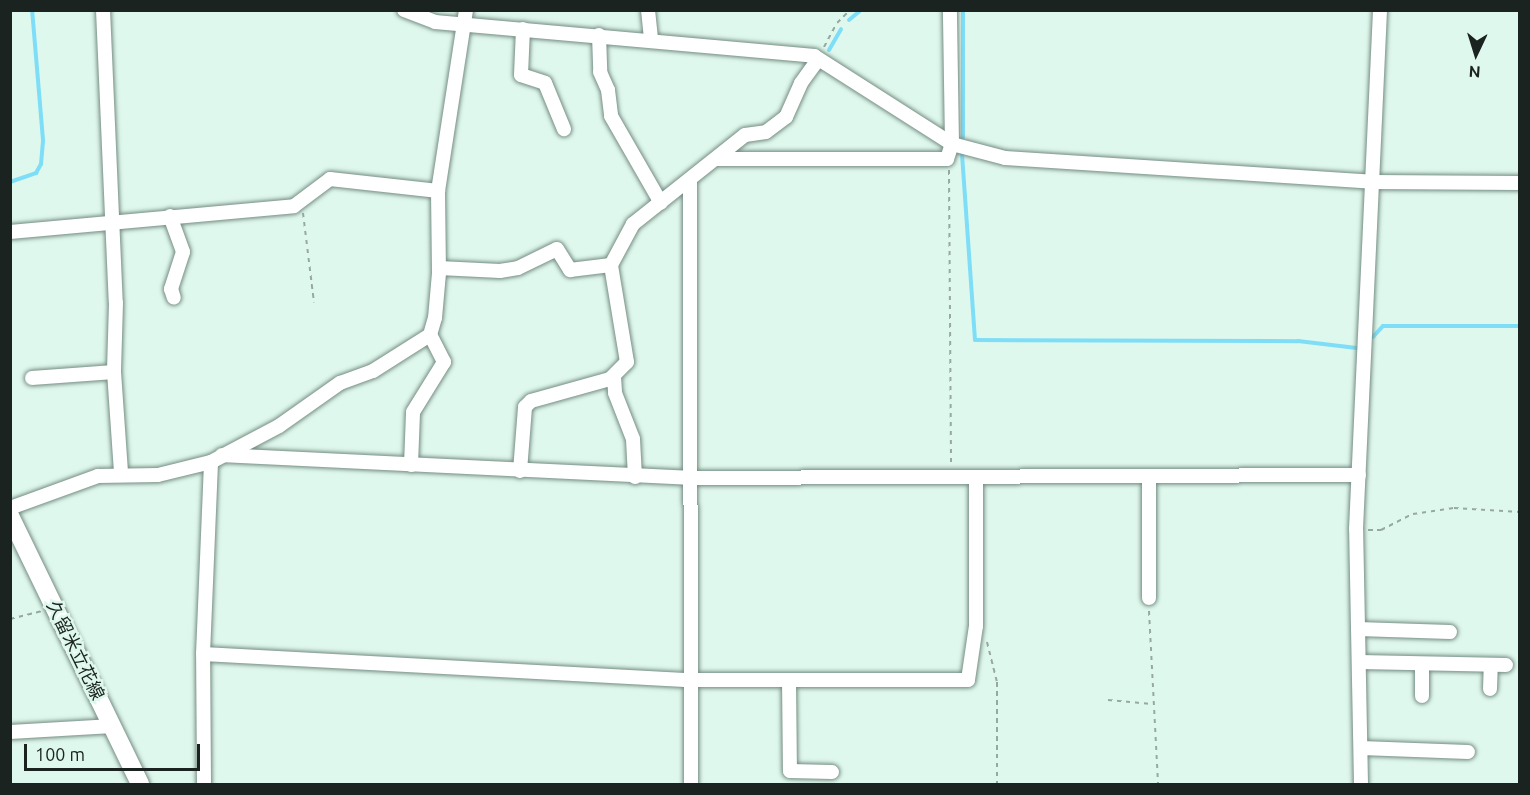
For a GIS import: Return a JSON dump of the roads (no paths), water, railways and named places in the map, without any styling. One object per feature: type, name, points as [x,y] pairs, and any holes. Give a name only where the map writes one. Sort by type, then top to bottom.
[{"type":"main road","name":"久留米立花線","points":[[10,516],[140,784]]},
{"type":"street","points":[[103,10],[110,220],[116,303],[114,372],[121,473]]},
{"type":"street","points":[[404,10],[435,22],[466,17],[522,29],[814,56],[818,61],[856,79],[895,109],[952,144],[1005,159],[1371,182],[1520,183]]},
{"type":"street","points":[[648,10],[651,40]]},
{"type":"street","points":[[716,159],[947,159],[952,144],[950,10]]},
{"type":"street","points":[[1361,784],[1356,530],[1380,10]]},
{"type":"street","points":[[10,508],[98,476],[121,473],[158,475],[217,459],[279,426],[340,383],[373,371],[430,335],[435,318],[439,268],[438,191],[466,17]]},
{"type":"street","points":[[522,29],[521,75],[545,83],[564,129]]},
{"type":"street","points":[[600,35],[600,72],[608,90],[611,116],[661,203]]},
{"type":"street","points":[[520,471],[525,407],[531,401],[614,377],[627,362],[627,342],[611,266],[633,224],[745,135],[766,132],[786,117],[801,83],[818,61]]},
{"type":"street","points":[[10,232],[110,220],[277,208],[299,201],[330,179],[438,191]]},
{"type":"street","points":[[690,180],[689,680],[691,784]]},
{"type":"street","points":[[170,216],[183,252],[171,289],[174,298]]},
{"type":"street","points":[[439,268],[500,271],[518,268],[557,249],[570,270],[611,266]]},
{"type":"street","points":[[411,465],[412,412],[440,374],[444,362],[430,335]]},
{"type":"street","points":[[32,378],[114,372]]},
{"type":"street","points":[[614,377],[615,393],[633,439],[634,477]]},
{"type":"street","points":[[217,459],[691,478],[941,480],[951,476],[1359,475]]},
{"type":"street","points":[[204,784],[203,654],[217,459]]},
{"type":"street","points":[[1149,476],[1149,598]]},
{"type":"street","points":[[203,654],[689,680],[968,680],[976,626],[976,477]]},
{"type":"street","points":[[1358,628],[1450,632]]},
{"type":"street","points":[[1360,662],[1506,666]]},
{"type":"street","points":[[1422,664],[1422,696]]},
{"type":"street","points":[[1490,689],[1491,665]]},
{"type":"street","points":[[789,680],[792,778],[832,772]]},
{"type":"street","points":[[10,732],[113,726]]},
{"type":"street","points":[[1361,748],[1426,754],[1468,752]]},
{"type":"waterway","points":[[10,182],[36,173],[41,164],[43,140],[32,10]]},
{"type":"waterway","points":[[849,20],[861,10]]},
{"type":"waterway","points":[[963,10],[963,137]]},
{"type":"waterway","points":[[829,50],[841,29]]},
{"type":"waterway","points":[[962,154],[975,340],[1298,341],[1357,348]]},
{"type":"waterway","points":[[1373,337],[1383,326],[1520,326]]}]
